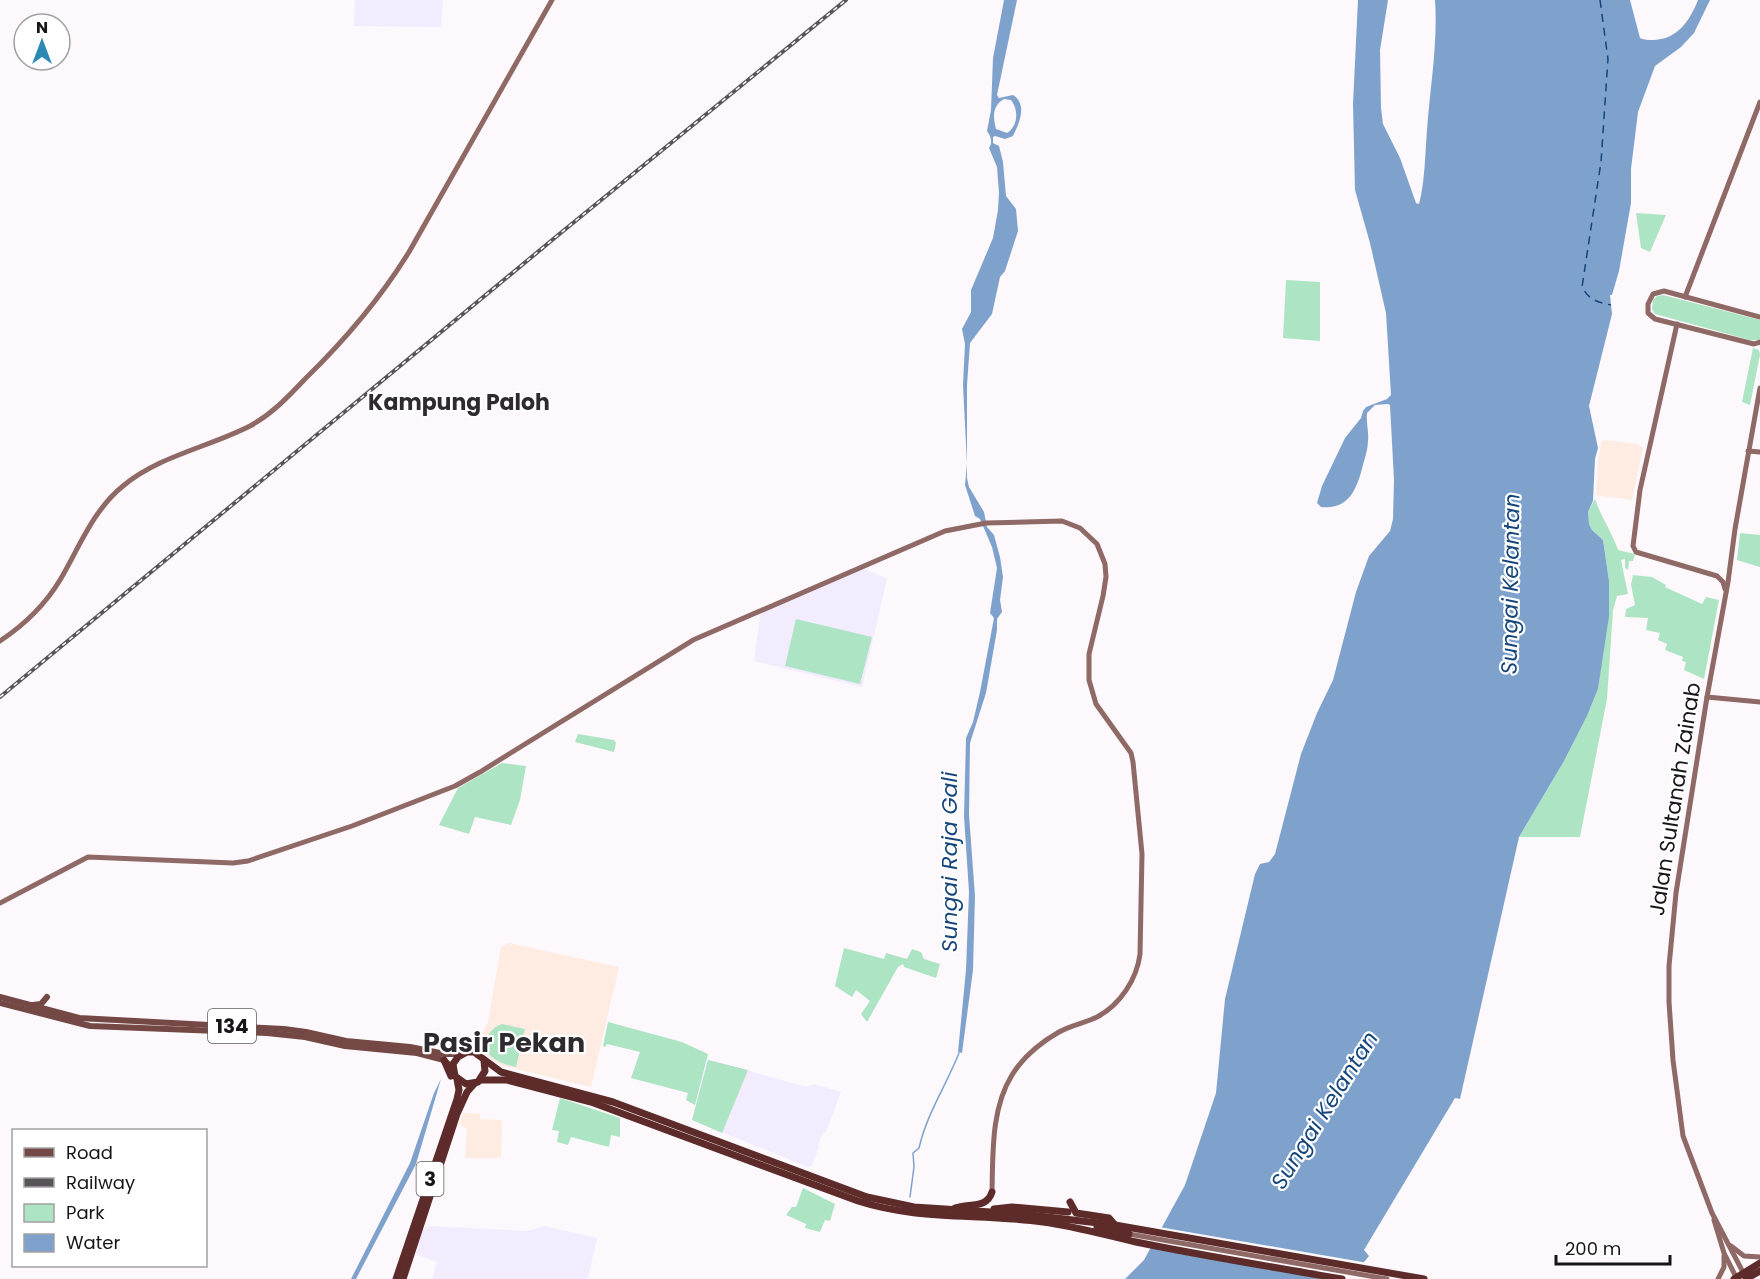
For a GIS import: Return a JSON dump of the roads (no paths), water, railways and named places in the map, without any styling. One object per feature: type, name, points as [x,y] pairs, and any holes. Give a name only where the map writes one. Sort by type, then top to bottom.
[{"type":"highway","points":[[1128,1234],[1068,1219],[1059,1224],[910,1217],[858,1201],[591,1102],[507,1080],[465,1084],[458,1079],[453,1068],[455,1060],[461,1054],[474,1052],[501,1072],[612,1102],[867,1197],[894,1204],[1068,1219],[1115,1225],[1139,1236],[1424,1279]]},
{"type":"highway","points":[[444,1060],[454,1085],[455,1105]]},
{"type":"highway","points":[[477,1082],[485,1071],[484,1061]]},
{"type":"highway","name":"3","points":[[396,1279],[459,1094],[458,1079]]},
{"type":"highway","name":"3","points":[[403,1279],[458,1114],[467,1092],[477,1082]]},
{"type":"highway","points":[[992,1192],[996,1200],[1012,1207],[1342,1279]]},
{"type":"highway","points":[[950,1210],[965,1205],[984,1203],[989,1200],[992,1192]]},
{"type":"highway","points":[[1070,1202],[1076,1213],[1109,1218],[1115,1225]]},
{"type":"highway","points":[[977,1211],[1012,1207]]},
{"type":"highway","points":[[898,1212],[1059,1224]]},
{"type":"highway","points":[[1736,1278],[1760,1260]]},
{"type":"highway","points":[[1747,1279],[1760,1271]]},
{"type":"highway","points":[[1416,1278],[1431,1279]]},
{"type":"main road","points":[[0,641],[33,616],[49,597],[100,510],[123,486],[149,468],[241,430],[267,416],[315,370],[368,311],[390,283],[409,252],[552,0]]},
{"type":"main road","points":[[1685,297],[1760,102]]},
{"type":"main road","points":[[1760,317],[1660,291],[1653,294],[1648,304],[1651,316],[1757,343],[1760,347]]},
{"type":"main road","points":[[1677,324],[1640,490],[1633,548],[1636,552],[1717,576],[1725,575],[1730,561]]},
{"type":"main road","name":"Jalan Sultanah Zainab","points":[[1712,1213],[1680,1123],[1669,1002],[1670,946],[1707,697],[1760,388]]},
{"type":"main road","points":[[1748,451],[1760,452]]},
{"type":"main road","points":[[0,903],[88,857],[233,863],[248,861],[420,801],[480,772],[693,640],[945,531],[984,523],[1039,520],[1070,522],[1090,536],[1105,564],[1105,587],[1089,654],[1089,680],[1096,704],[1131,753],[1143,868],[1141,939],[1137,971],[1124,993],[1107,1010],[1048,1039],[1027,1056],[1011,1077],[999,1106],[995,1131],[992,1192]]},
{"type":"main road","points":[[1717,576],[1723,582],[1725,591]]},
{"type":"main road","points":[[1707,697],[1760,702]]},
{"type":"main road","name":"134","points":[[0,997],[88,1019],[284,1029],[346,1041],[461,1054]]},
{"type":"main road","points":[[26,1005],[41,1004],[47,997],[50,1006],[57,1012]]},
{"type":"main road","name":"134","points":[[0,1003],[90,1026],[267,1033],[305,1037],[345,1046],[417,1053],[444,1060],[453,1068]]},
{"type":"main road","points":[[418,1049],[446,1050],[474,1046]]},
{"type":"main road","points":[[1712,1213],[1747,1279]]},
{"type":"main road","points":[[1712,1213],[1716,1233],[1736,1278]]},
{"type":"main road","points":[[1128,1234],[1387,1279]]},
{"type":"main road","points":[[1726,1240],[1738,1253],[1760,1260]]},
{"type":"main road","points":[[1718,1279],[1724,1267],[1724,1253]]},
{"type":"main road","points":[[1760,1260],[1758,1266],[1760,1271]]},
{"type":"main road","points":[[1728,1279],[1736,1278],[1741,1271],[1760,1260]]},
{"type":"water","points":[[1004,0],[1017,0],[997,95],[999,98],[1013,95],[1018,99],[1021,114],[1013,136],[1005,139],[995,136],[993,143],[999,146],[1006,196],[1016,209],[1018,231],[1005,271],[1000,277],[992,314],[970,343],[967,385],[967,464],[963,385],[965,344],[962,329],[971,312],[971,290],[993,238],[998,210],[997,167],[989,148],[991,140],[987,131],[991,110],[993,58]],"holes":[[[1004,99],[1011,100],[1014,104],[1016,118],[1011,130],[1007,133],[996,129],[994,112],[997,105]]]},
{"type":"water","name":"Sungai Kelantan","points":[[1358,0],[1388,0],[1380,50],[1383,124],[1400,158],[1416,203],[1419,204],[1424,177],[1435,49],[1435,0],[1630,0],[1640,38],[1654,40],[1670,36],[1682,27],[1698,0],[1710,0],[1694,33],[1681,47],[1655,66],[1638,112],[1631,169],[1631,203],[1619,271],[1612,295],[1610,295],[1612,314],[1589,406],[1598,448],[1595,459],[1593,501],[1588,512],[1589,524],[1603,540],[1609,581],[1609,616],[1598,689],[1564,761],[1519,837],[1460,1099],[1455,1098],[1364,1250],[1369,1256],[1350,1279],[1125,1279],[1144,1260],[1185,1185],[1216,1093],[1225,999],[1255,874],[1260,864],[1269,862],[1275,854],[1301,754],[1333,680],[1356,592],[1369,556],[1390,531],[1393,519],[1394,480],[1390,405],[1388,404],[1375,405],[1367,413],[1367,450],[1358,482],[1351,496],[1339,505],[1331,507],[1321,507],[1317,503],[1322,486],[1345,438],[1361,418],[1363,411],[1366,407],[1387,399],[1391,395],[1386,313],[1355,190],[1353,104]]},
{"type":"water","points":[[967,464],[969,487],[984,512],[987,527],[994,535],[1003,577],[1000,600],[1002,612],[997,619],[986,693],[970,743],[969,815],[975,896],[973,970],[962,1053],[958,1052],[966,970],[969,892],[964,816],[966,738],[973,722],[980,692],[994,618],[990,613],[997,568],[992,547],[980,519],[975,516],[965,485]]},
{"type":"water","points":[[441,1079],[416,1164],[356,1279],[351,1279],[410,1163]]},
{"type":"waterway","name":"Sungai Raja Gali","points":[[910,1197],[914,1167],[913,1153],[919,1148],[932,1111],[959,1053]]},
{"type":"railway","points":[[0,697],[846,0]]},
{"type":"district","name":"Kampung Paloh","points":[[459,402]]},
{"type":"district","name":"Pasir Pekan","points":[[504,1043]]}]
